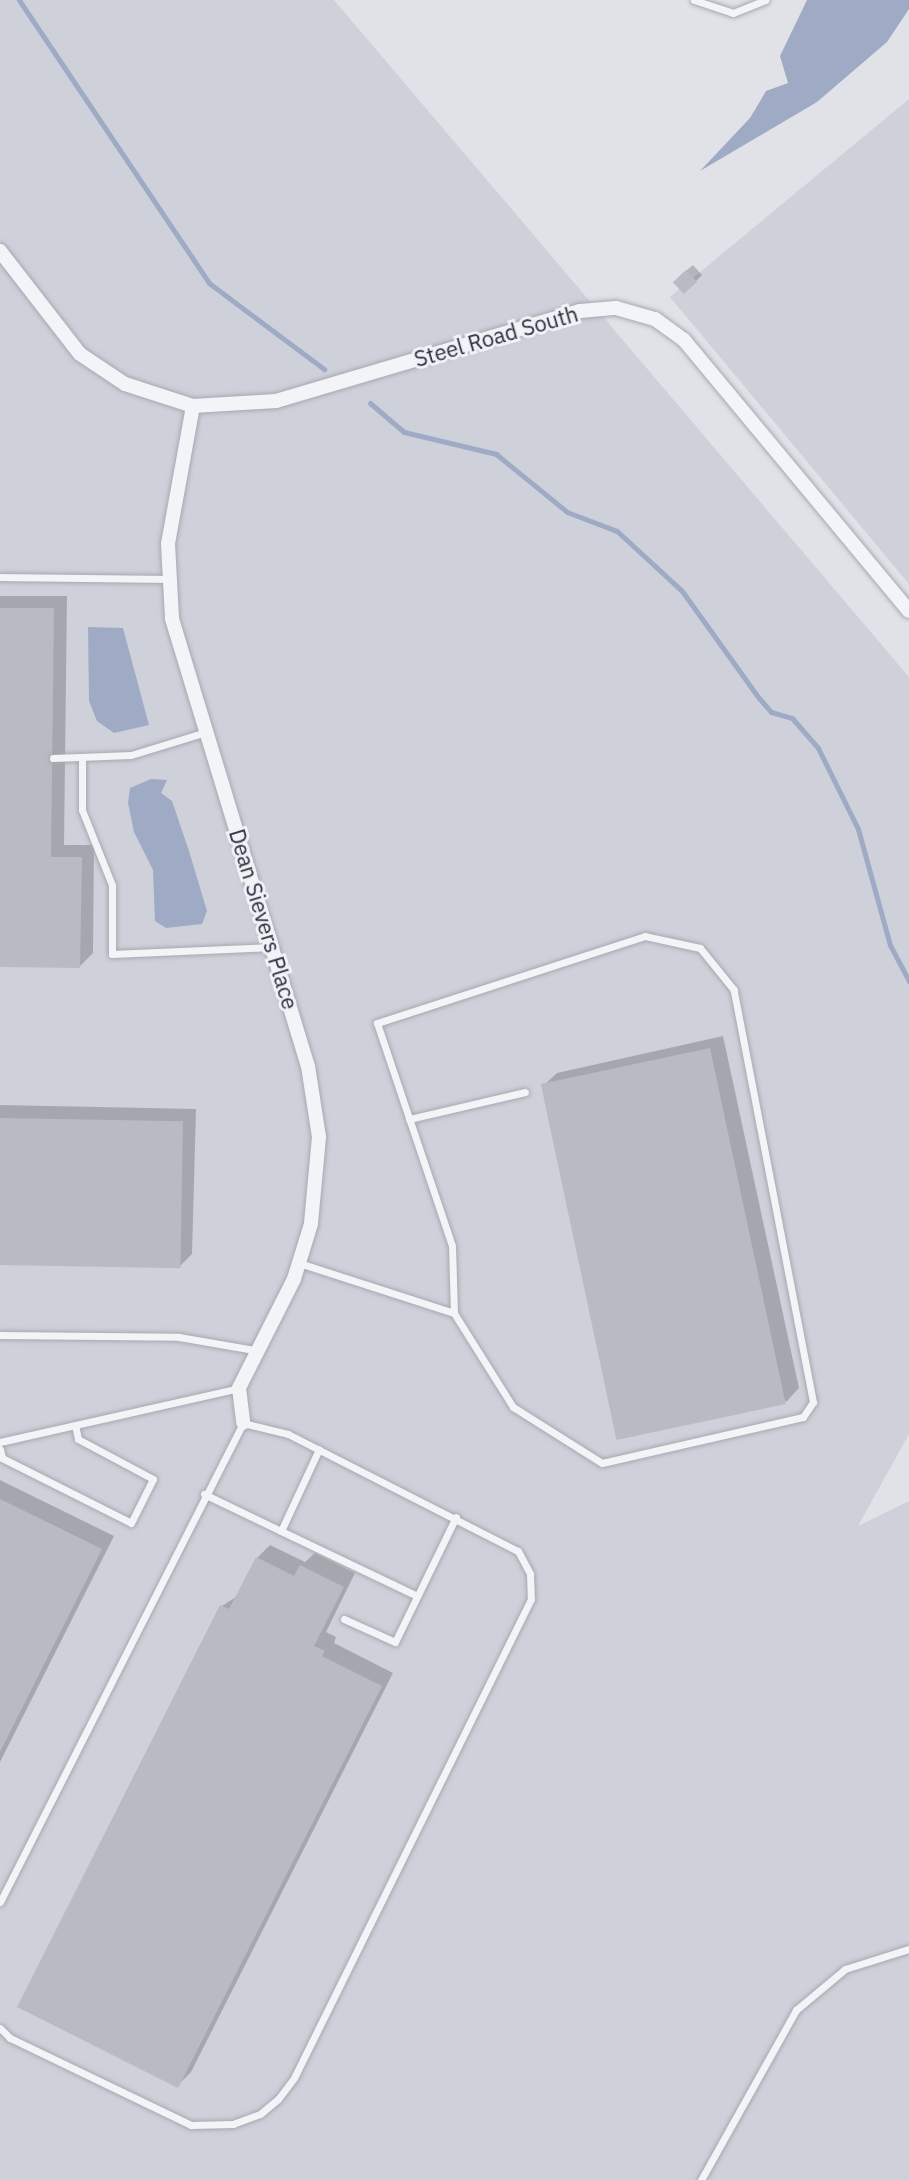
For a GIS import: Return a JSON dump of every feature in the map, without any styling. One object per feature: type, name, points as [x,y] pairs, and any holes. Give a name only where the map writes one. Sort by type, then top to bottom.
[{"type":"street","name":"Steel Road South","points":[[0,251],[80,354],[125,384],[193,406],[265,404],[580,311],[633,311],[684,340],[909,611]]},
{"type":"street","name":"Dean Sievers Place","points":[[193,406],[168,544],[168,579],[175,631],[273,947],[317,1108],[316,1195],[299,1263],[254,1350],[239,1388],[243,1423]]},
{"type":"lane","points":[[694,0],[733,13],[765,0]]},
{"type":"lane","points":[[0,577],[168,579]]},
{"type":"lane","points":[[53,758],[82,759],[149,751],[206,732]]},
{"type":"lane","points":[[82,759],[82,810],[112,885],[112,954],[273,947]]},
{"type":"lane","points":[[645,936],[700,948],[734,990],[813,1402],[803,1417],[602,1463],[513,1407],[454,1313],[452,1246],[377,1023],[645,936]]},
{"type":"lane","points":[[409,1119],[525,1092]]},
{"type":"lane","points":[[299,1263],[454,1313]]},
{"type":"lane","points":[[0,1335],[179,1337],[254,1350]]},
{"type":"lane","points":[[0,1442],[239,1388]]},
{"type":"lane","points":[[0,1902],[204,1494],[243,1423],[288,1434],[518,1551],[530,1574],[531,1599],[294,2078],[278,2099],[260,2114],[233,2124],[191,2125],[10,2038],[0,2028]]},
{"type":"lane","points":[[0,1449],[2,1458],[131,1523],[153,1479],[78,1439],[75,1425]]},
{"type":"lane","points":[[281,1531],[319,1449]]},
{"type":"lane","points":[[204,1494],[417,1596]]},
{"type":"lane","points":[[344,1619],[395,1642],[456,1517]]},
{"type":"lane","points":[[701,2180],[796,2010],[845,1969],[909,1949]]},
{"type":"shaded area","points":[[0,0],[334,0],[909,677],[909,1434],[858,1526],[909,1501],[909,2180],[0,2180]]},
{"type":"shaded area","points":[[909,99],[909,584],[670,297]]},
{"type":"water","points":[[807,0],[909,0],[909,9],[887,42],[817,102],[700,171],[750,118],[766,91],[788,83],[780,56]]},
{"type":"water","points":[[88,627],[123,628],[149,725],[114,733],[97,721],[89,701]]},
{"type":"water","points":[[151,779],[167,780],[161,793],[172,801],[189,851],[207,911],[202,924],[166,928],[155,921],[153,870],[134,832],[128,803],[130,788]]},
{"type":"building","points":[[686,270],[697,282],[684,294],[673,282]]},
{"type":"building","points":[[0,608],[54,608],[51,857],[82,857],[80,968],[0,967]]},
{"type":"building","points":[[710,1048],[786,1404],[616,1440],[541,1084]]},
{"type":"building","points":[[0,1118],[183,1121],[180,1268],[0,1265]]},
{"type":"building","points":[[0,1499],[102,1549],[0,1752]]},
{"type":"building","points":[[256,1557],[294,1576],[300,1565],[344,1587],[314,1646],[325,1651],[322,1656],[382,1686],[178,2088],[17,2007],[220,1605],[229,1609]]},
{"type":"waterway","points":[[19,0],[209,283],[324,369]]},
{"type":"waterway","points":[[370,403],[404,432],[496,454],[567,512],[617,531],[682,591],[771,712],[792,718],[818,748],[858,829],[890,945],[909,981]]}]
